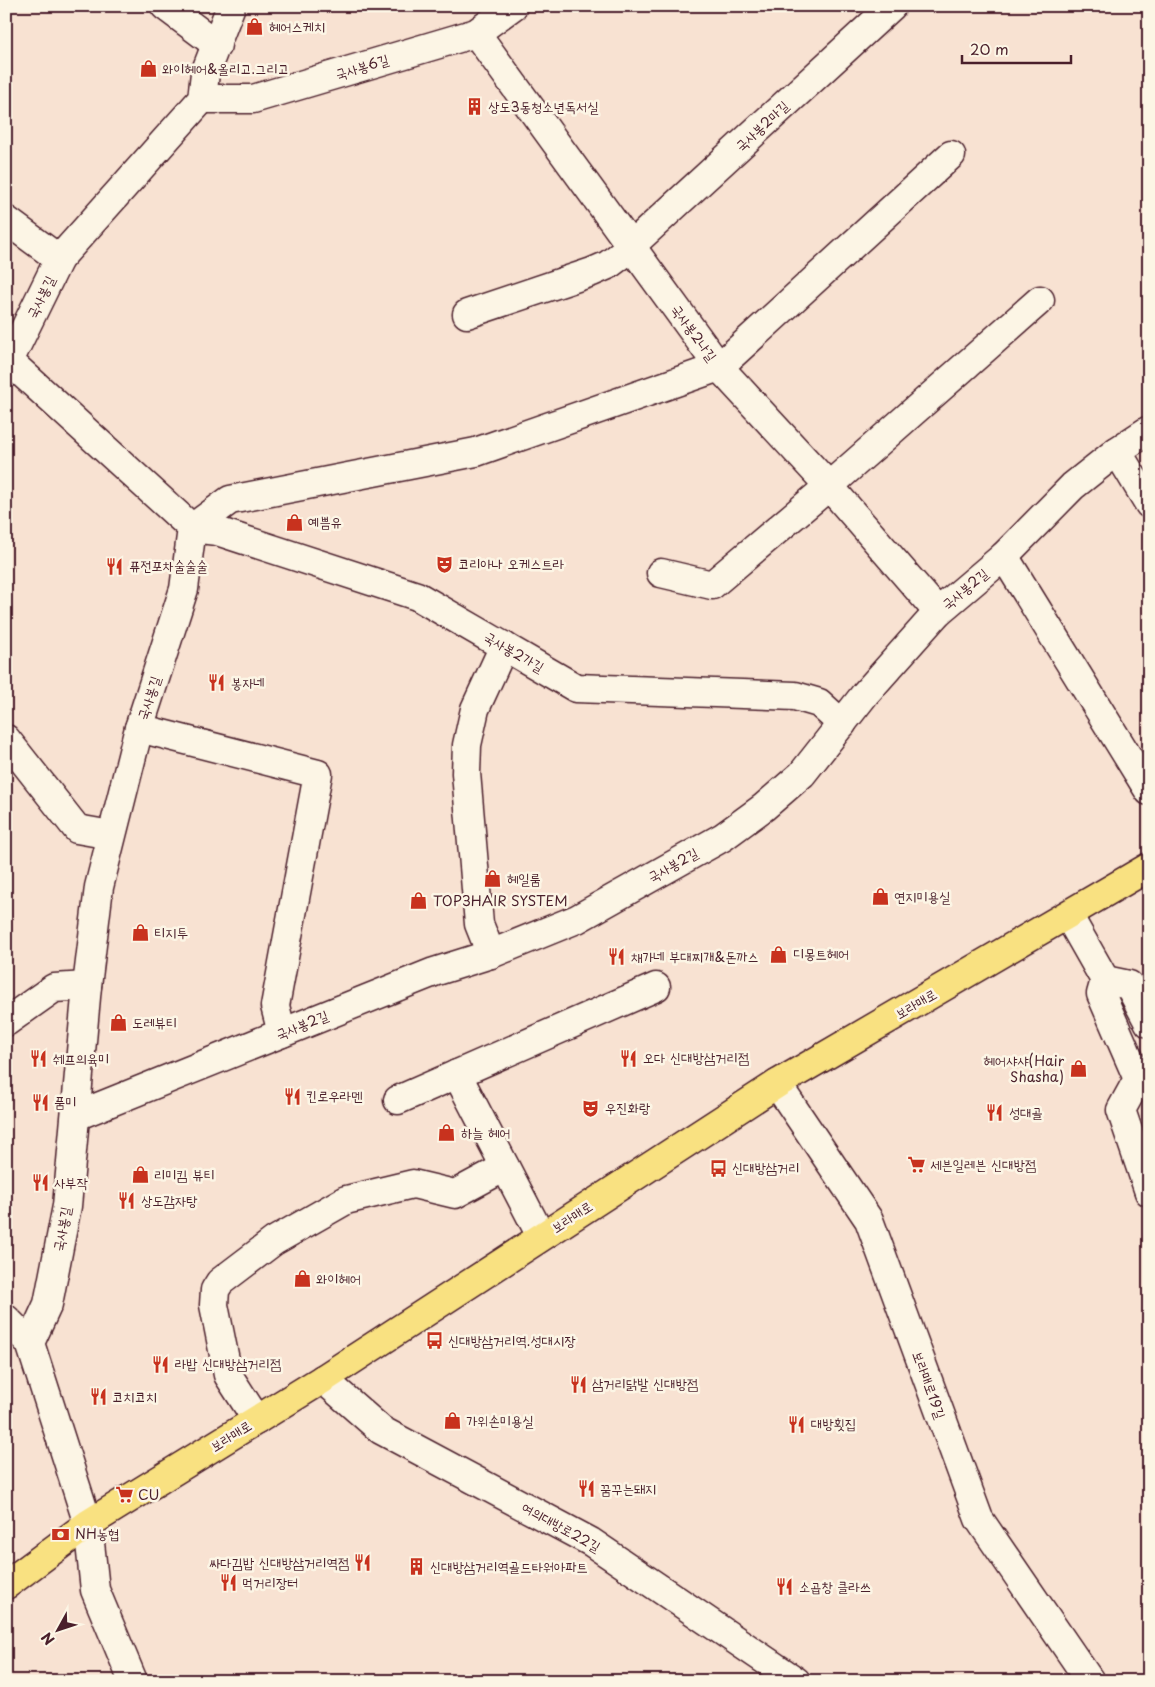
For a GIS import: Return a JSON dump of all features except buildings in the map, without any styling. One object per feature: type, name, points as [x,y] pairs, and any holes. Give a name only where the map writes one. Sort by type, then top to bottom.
[{"type":"main road","name":"보라매로","points":[[6,1585],[88,1524],[323,1379],[777,1084],[1149,867]]},
{"type":"street","points":[[165,6],[217,45]]},
{"type":"street","points":[[202,100],[205,73],[231,6]]},
{"type":"street","name":"국사봉6길","points":[[202,100],[253,99],[476,33],[513,6]]},
{"type":"street","name":"국사봉2마길","points":[[467,314],[608,265],[892,6]]},
{"type":"street","name":"국사봉2나길","points":[[476,33],[719,367],[829,486],[938,612]]},
{"type":"street","name":"국사봉길","points":[[30,1343],[48,1304],[67,1206],[87,986],[99,887],[139,728],[184,589],[192,528],[7,361],[60,259],[202,100]]},
{"type":"street","points":[[192,528],[230,500],[476,452],[719,367],[951,155]]},
{"type":"street","points":[[6,220],[60,259]]},
{"type":"street","points":[[661,573],[712,585],[829,486],[1040,300]]},
{"type":"street","name":"국사봉2길","points":[[76,1116],[434,972],[491,954],[577,919],[723,837],[764,807],[802,774],[865,694],[938,612],[1004,556],[1073,486],[1117,451],[1149,430]]},
{"type":"street","points":[[1117,451],[1149,504]]},
{"type":"street","name":"국사봉2가길","points":[[192,528],[217,531],[417,596],[576,688],[795,696],[819,703],[842,724]]},
{"type":"street","points":[[1004,556],[1149,791]]},
{"type":"street","points":[[491,954],[479,924],[466,773],[468,745],[475,710],[504,646]]},
{"type":"street","points":[[139,728],[318,774],[275,1006],[282,1032]]},
{"type":"street","points":[[6,739],[77,829],[111,835]]},
{"type":"street","points":[[1068,915],[1105,980],[1101,994],[1138,1079],[1121,1110],[1149,1192]]},
{"type":"street","points":[[1105,980],[1129,985],[1149,1023]]},
{"type":"street","points":[[6,1022],[54,988],[87,986]]},
{"type":"street","points":[[398,1100],[656,987]]},
{"type":"street","points":[[457,1074],[541,1236]]},
{"type":"street","name":"보라매로19길","points":[[777,1084],[868,1220],[978,1519],[1090,1681]]},
{"type":"street","points":[[257,1420],[228,1375],[214,1305],[215,1290],[220,1282],[274,1241],[346,1200],[413,1184],[454,1194],[505,1167]]},
{"type":"street","points":[[6,1319],[30,1343],[88,1524],[95,1590],[133,1681]]},
{"type":"street","name":"여의대방로22길","points":[[323,1379],[381,1430],[591,1542],[796,1681]]},
{"type":"place","name":"헤어스케치","points":[[255,27]]},
{"type":"place","name":"와이헤어&올리고.그리고","points":[[148,69]]},
{"type":"place","name":"상도3동청소년독서실","points":[[474,107]]},
{"type":"place","name":"예쁨유","points":[[294,522]]},
{"type":"place","name":"코리아나 오케스트라","points":[[444,564]]},
{"type":"place","name":"퓨전포차술술술","points":[[115,566]]},
{"type":"place","name":"봉자네","points":[[217,683]]},
{"type":"place","name":"헤일룸","points":[[493,879]]},
{"type":"place","name":"연지미용실","points":[[880,897]]},
{"type":"place","name":"TOP3HAIR SYSTEM","points":[[419,901]]},
{"type":"place","name":"티지투","points":[[140,933]]},
{"type":"place","name":"디몽트헤어","points":[[779,954]]},
{"type":"place","name":"채가네 부대찌개&돈까스","points":[[617,957]]},
{"type":"place","name":"도레뷰티","points":[[118,1023]]},
{"type":"place","name":"오다 신대방삼거리점","points":[[629,1058]]},
{"type":"place","name":"쉐프의육미","points":[[39,1059]]},
{"type":"place","name":"헤어샤샤(Hair Shasha)","points":[[1078,1069]]},
{"type":"place","name":"킨로우라멘","points":[[292,1096]]},
{"type":"place","name":"품미","points":[[40,1102]]},
{"type":"place","name":"우진화랑","points":[[591,1108]]},
{"type":"place","name":"성대골","points":[[995,1113]]},
{"type":"place","name":"하늘 헤어","points":[[447,1133]]},
{"type":"place","name":"세븐일레븐 신대방점","points":[[916,1165]]},
{"type":"place","name":"신대방삼거리","points":[[718,1168]]},
{"type":"place","name":"리미킴 뷰티","points":[[140,1175]]},
{"type":"place","name":"사부작","points":[[40,1183]]},
{"type":"place","name":"상도감자탕","points":[[127,1201]]},
{"type":"place","name":"와이헤어","points":[[302,1279]]},
{"type":"place","name":"신대방삼거리역.성대시장","points":[[434,1341]]},
{"type":"place","name":"라밥 신대방삼거리점","points":[[161,1364]]},
{"type":"place","name":"삼거리닭발 신대방점","points":[[578,1384]]},
{"type":"place","name":"코치코치","points":[[98,1397]]},
{"type":"place","name":"가위손미용실","points":[[452,1421]]},
{"type":"place","name":"대방횟집","points":[[797,1424]]},
{"type":"place","name":"꿈꾸는돼지","points":[[586,1489]]},
{"type":"place","name":"CU","points":[[124,1495]]},
{"type":"place","name":"NH농협","points":[[61,1534]]},
{"type":"place","name":"싸다김밥 신대방삼거리역점","points":[[363,1563]]},
{"type":"place","name":"신대방삼거리역골드타워아파트","points":[[416,1567]]},
{"type":"place","name":"먹거리장터","points":[[228,1583]]},
{"type":"place","name":"소곱창 클라쓰","points":[[785,1587]]}]
